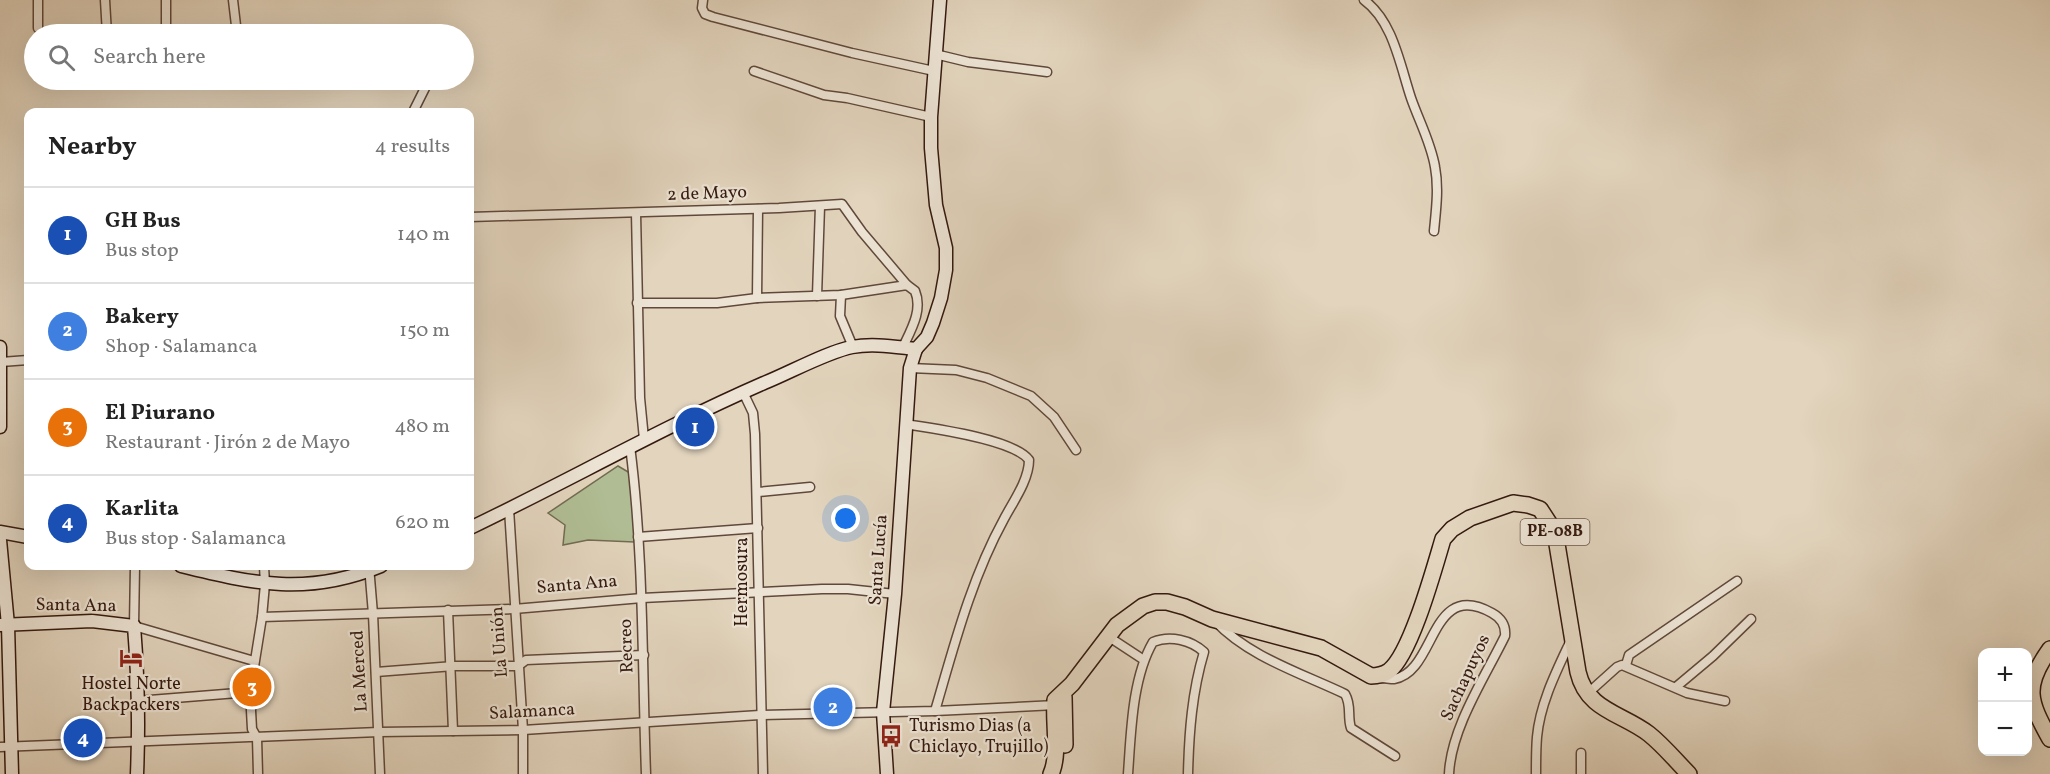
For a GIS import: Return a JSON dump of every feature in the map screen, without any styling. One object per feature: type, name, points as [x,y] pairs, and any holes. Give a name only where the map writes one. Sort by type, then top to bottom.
[{"type":"highway","name":"PE-08B","points":[[1371,676],[1387,672],[1397,663],[1408,643],[1443,539],[1452,529],[1470,519],[1513,503],[1539,509],[1555,532],[1581,683],[1587,694]]},
{"type":"highway","points":[[1051,774],[1056,755],[1053,721],[1060,701],[1117,625],[1131,613],[1155,602],[1167,602],[1212,619],[1321,648],[1371,676]]},
{"type":"highway","points":[[2050,649],[2033,677],[2031,696],[2037,715],[2050,739]]},
{"type":"highway","points":[[1587,694],[1606,709],[1650,735],[1689,774]]},
{"type":"highway","points":[[1059,774],[1064,765],[1065,755],[1060,701]]},
{"type":"street","points":[[38,0],[38,24]]},
{"type":"street","points":[[105,0],[106,24]]},
{"type":"street","points":[[166,0],[166,24]]},
{"type":"street","points":[[233,0],[236,24]]},
{"type":"street","name":"Santa Lucía","points":[[887,774],[883,712],[895,594],[910,368],[916,349],[927,337],[933,323],[941,298],[946,270],[946,248],[936,205],[933,177],[931,117],[940,0]]},
{"type":"street","points":[[1364,0],[1383,21],[1399,58],[1428,140],[1436,168],[1437,195],[1434,231]]},
{"type":"street","points":[[703,4],[705,14],[852,53],[934,71]]},
{"type":"street","points":[[935,54],[968,62],[1047,72]]},
{"type":"street","points":[[754,71],[824,95],[931,117]]},
{"type":"street","points":[[415,108],[424,90]]},
{"type":"street","name":"2 de Mayo","points":[[474,217],[758,209],[842,204],[862,232],[907,285]]},
{"type":"street","points":[[818,296],[820,206]]},
{"type":"street","points":[[757,298],[758,209]]},
{"type":"street","points":[[636,213],[639,398],[644,440]]},
{"type":"street","points":[[637,303],[717,303],[757,298],[841,295],[907,285],[915,291],[918,306],[916,318],[903,347]]},
{"type":"street","points":[[841,295],[840,316],[852,347]]},
{"type":"street","points":[[0,346],[0,427]]},
{"type":"street","points":[[474,526],[630,446],[743,392],[852,347],[883,346],[916,349]]},
{"type":"street","points":[[1,362],[24,360]]},
{"type":"street","points":[[910,368],[956,370],[987,378],[1030,396],[1054,417],[1076,450]]},
{"type":"street","name":"Hermosura","points":[[743,392],[753,414],[758,492],[760,715],[763,774]]},
{"type":"street","points":[[905,424],[982,439],[1025,455],[1029,460],[1029,468],[1019,491],[988,547],[983,566],[963,613],[935,711]]},
{"type":"street","name":"Recreo","points":[[630,446],[642,598],[646,774]]},
{"type":"street","points":[[758,492],[810,487]]},
{"type":"street","name":"La Unión","points":[[509,509],[523,730],[523,774]]},
{"type":"street","points":[[638,537],[758,528]]},
{"type":"street","points":[[0,532],[24,536]]},
{"type":"street","points":[[0,540],[6,747],[12,774]]},
{"type":"street","points":[[135,570],[137,774]]},
{"type":"street","points":[[197,570],[265,584],[314,585],[363,570]]},
{"type":"street","points":[[258,774],[257,738],[252,729],[250,692],[262,617],[264,570]]},
{"type":"street","name":"La Merced","points":[[373,570],[380,774]]},
{"type":"street","points":[[1626,665],[1629,655],[1737,580]]},
{"type":"street","name":"Santa Ana","points":[[262,617],[514,609],[642,598],[758,592],[848,589],[895,594]]},
{"type":"street","name":"Sachapuyos","points":[[1371,676],[1394,679],[1404,675],[1414,666],[1442,618],[1452,610],[1465,606],[1478,607],[1494,614],[1504,624],[1505,636],[1458,732],[1449,774]]},
{"type":"street","points":[[448,610],[453,731]]},
{"type":"street","points":[[1212,619],[1226,633],[1247,647],[1345,694],[1350,704],[1351,728],[1395,756]]},
{"type":"street","points":[[1676,687],[1713,656],[1751,619]]},
{"type":"street","name":"Santa Ana","points":[[4,625],[92,621],[134,626],[254,660]]},
{"type":"street","points":[[1109,637],[1144,660]]},
{"type":"street","points":[[1536,774],[1537,735],[1542,711],[1557,669],[1573,637]]},
{"type":"street","points":[[1128,774],[1133,719],[1144,660],[1153,642],[1166,638],[1186,641],[1204,652],[1196,684],[1189,738],[1188,774]]},
{"type":"street","points":[[376,672],[518,666],[526,660],[644,655]]},
{"type":"street","points":[[1587,694],[1617,667],[1626,665],[1687,693],[1725,701]]},
{"type":"street","points":[[137,701],[250,692]]},
{"type":"street","name":"Salamanca","points":[[6,747],[379,732],[523,730],[760,715],[935,711],[1060,701]]},
{"type":"street","points":[[1581,753],[1581,774]]},
{"type":"green space","points":[[618,466],[635,476],[634,542],[588,540],[563,545],[565,525],[548,513]]},
{"type":"place","name":"GH Bus","points":[[695,427]]},
{"type":"place","name":"Hostel Norte Backpackers","points":[[131,658]]},
{"type":"place","name":"El Piurano","points":[[252,687]]},
{"type":"place","name":"Bakery","points":[[833,707]]},
{"type":"place","name":"Turismo Dias (a Chiclayo, Trujillo)","points":[[891,736]]},
{"type":"place","name":"Karlita","points":[[83,738]]}]
